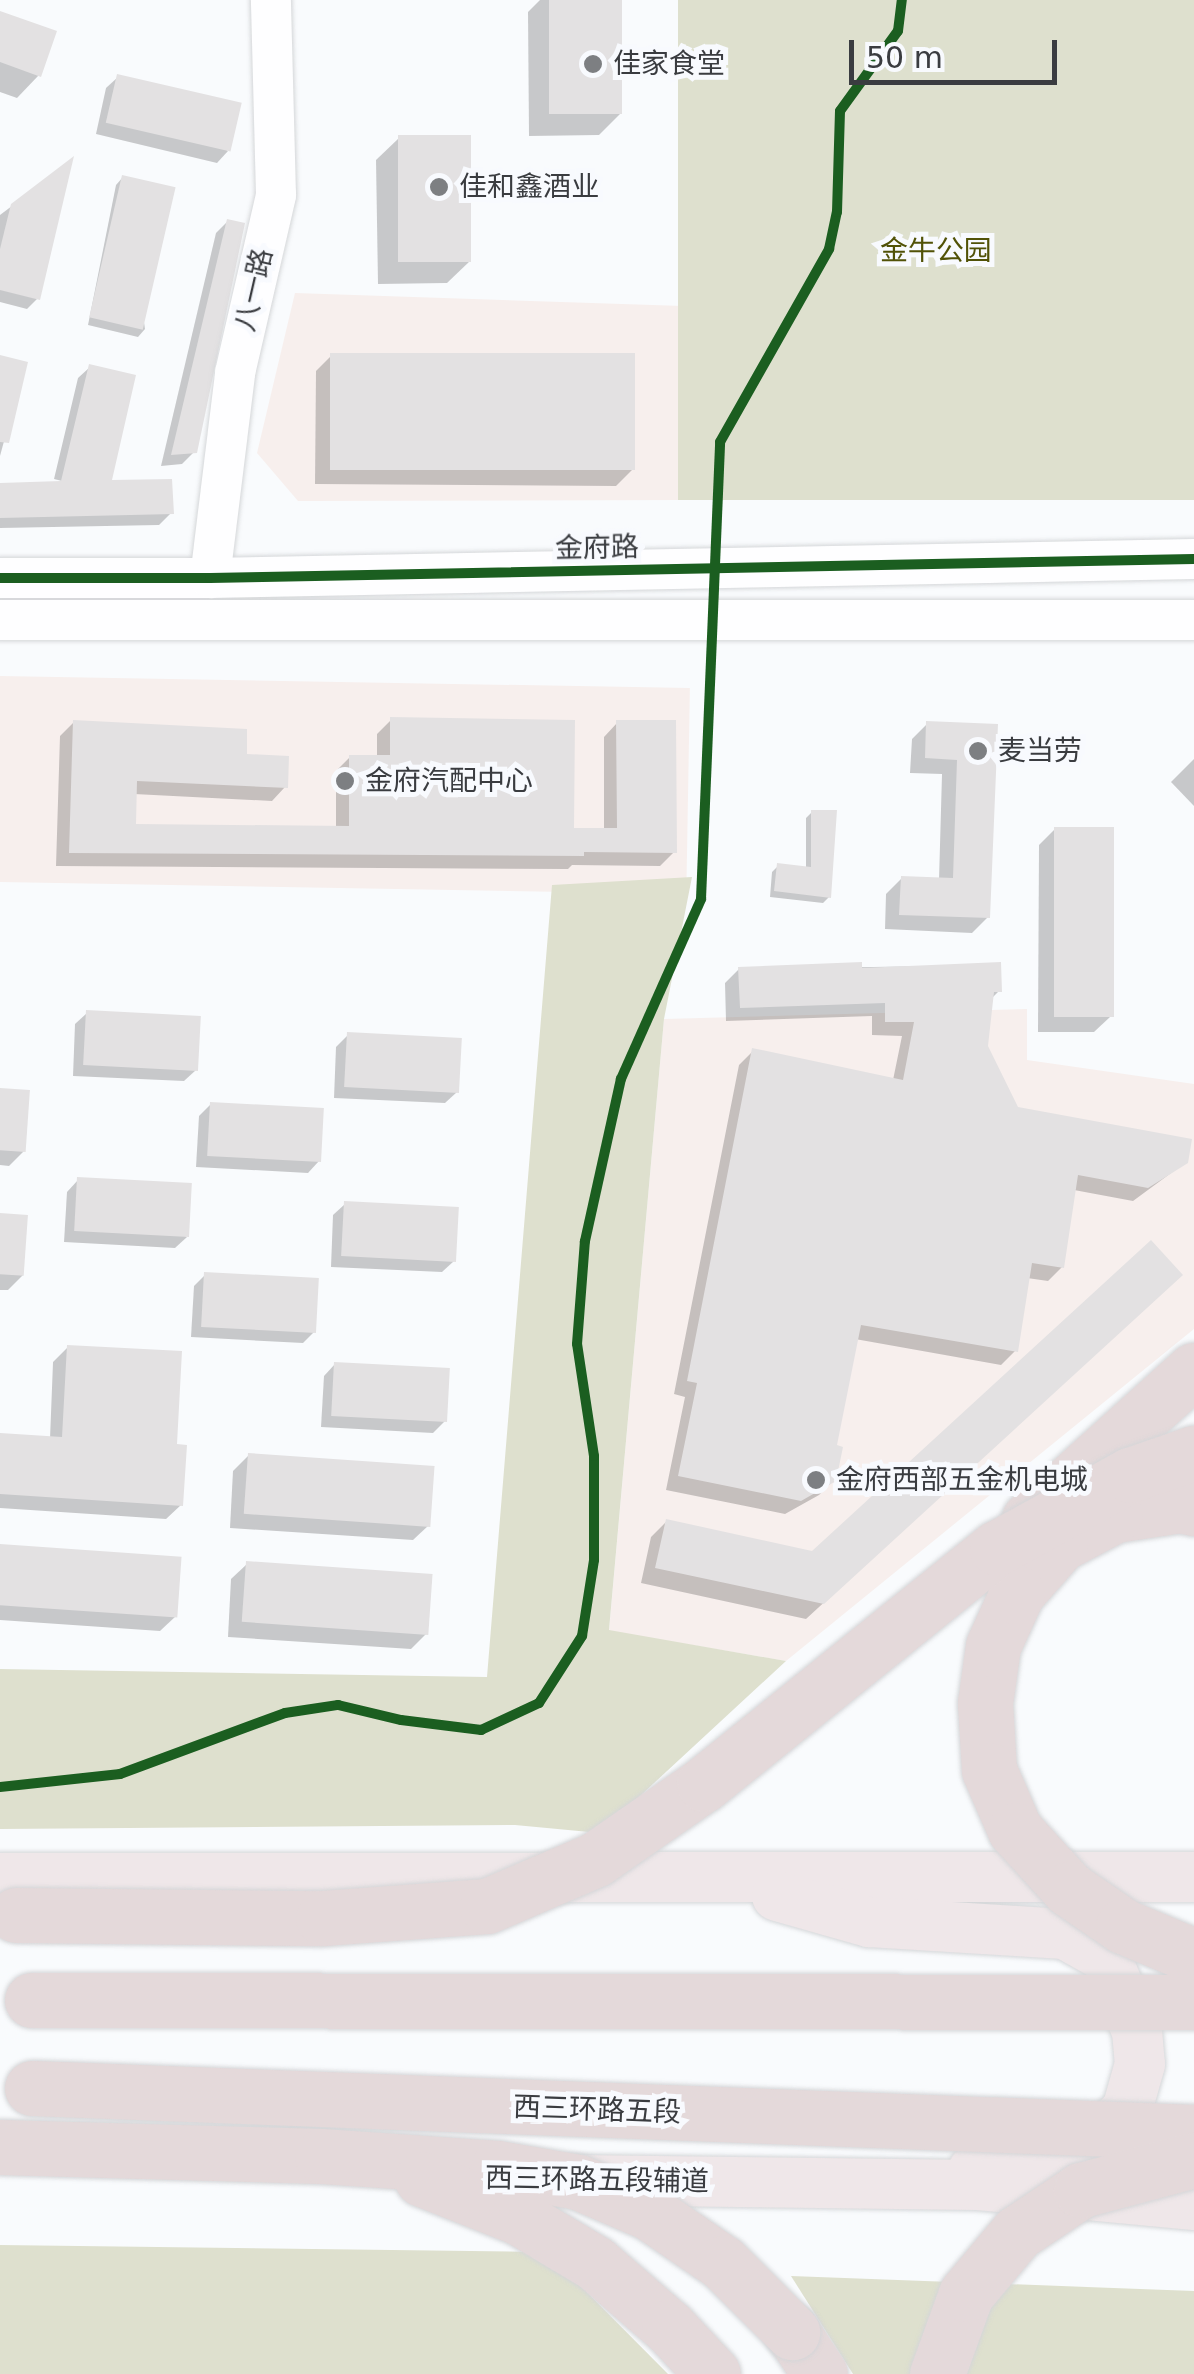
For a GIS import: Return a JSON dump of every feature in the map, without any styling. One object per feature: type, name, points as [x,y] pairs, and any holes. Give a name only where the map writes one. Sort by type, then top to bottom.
[{"type":"highway","points":[[5,1902],[323,1918],[487,1906],[596,1860],[704,1784],[997,1548],[1194,1370]]},
{"type":"highway","points":[[997,1548],[1130,1475],[1194,1454]]},
{"type":"highway","points":[[1194,1508],[1180,1506],[1114,1515],[1060,1544],[1016,1592],[993,1646],[985,1703],[989,1770],[1014,1830],[1068,1889],[1123,1926],[1194,1956]]},
{"type":"highway","points":[[16,2000],[1194,2002]]},
{"type":"highway","name":"西三环路五段","points":[[16,2088],[1194,2132]]},
{"type":"highway","points":[[0,2147],[322,2156],[498,2168],[578,2182],[650,2214],[723,2263],[792,2332],[820,2374]]},
{"type":"highway","points":[[322,2156],[427,2180],[518,2217],[595,2263],[669,2327],[713,2374]]},
{"type":"highway","points":[[937,2374],[966,2294],[1018,2233],[1081,2190],[1194,2160]]},
{"type":"main road","points":[[5,1902],[723,1880],[1194,1877]]},
{"type":"main road","points":[[723,1880],[869,1922],[1066,1934],[1106,1957],[1137,2031],[1140,2064],[1127,2110],[1099,2138],[1052,2153],[910,2184]]},
{"type":"main road","name":"西三环路五段辅道","points":[[0,2172],[978,2185],[1194,2205]]},
{"type":"street","name":"八一路","points":[[210,578],[236,373],[276,195],[271,0]]},
{"type":"street","name":"金府路","points":[[0,578],[210,578],[1194,559]]},
{"type":"street","points":[[0,620],[1194,620]]},
{"type":"shaded area","points":[[295,293],[683,306],[687,500],[298,501],[257,453]]},
{"type":"shaded area","name":"金府汽配中心","points":[[0,676],[690,688],[686,894],[0,882]]},
{"type":"shaded area","name":"金府西部五金机电城","points":[[1027,1009],[1027,1060],[1194,1084],[1194,1329],[786,1661],[609,1631],[664,1019]]},
{"type":"green space","name":"金牛公园","points":[[678,0],[1194,0],[1194,500],[678,500]]},
{"type":"green space","points":[[692,877],[664,1019],[609,1630],[786,1661],[600,1833],[515,1825],[0,1829],[0,1669],[487,1677],[552,885]]},
{"type":"green space","points":[[0,2245],[547,2252],[668,2374],[0,2374]]},
{"type":"green space","points":[[791,2276],[1194,2291],[1194,2374],[853,2374]]},
{"type":"building","points":[[549,0],[622,0],[622,114],[549,114]]},
{"type":"building","points":[[0,11],[57,31],[41,77],[0,62]]},
{"type":"building","points":[[117,74],[242,103],[230,152],[106,123]]},
{"type":"building","points":[[398,135],[471,135],[471,262],[398,262]]},
{"type":"building","points":[[74,156],[40,300],[0,290],[0,249],[11,204]]},
{"type":"building","points":[[122,175],[176,187],[143,330],[89,317]]},
{"type":"building","points":[[227,219],[245,223],[197,453],[171,455]]},
{"type":"building","points":[[330,353],[635,353],[635,470],[330,470]]},
{"type":"building","points":[[0,355],[28,362],[9,443],[0,442]]},
{"type":"building","points":[[89,364],[136,375],[112,480],[172,479],[174,514],[0,518],[0,483],[61,481]]},
{"type":"building","points":[[390,717],[575,720],[574,828],[617,828],[616,720],[676,720],[677,853],[69,853],[73,720],[247,729],[247,754],[289,756],[288,788],[137,781],[136,824],[349,826],[349,755],[390,755]]},
{"type":"building","points":[[926,721],[998,724],[990,918],[899,915],[901,876],[953,878],[957,760],[925,758]]},
{"type":"building","points":[[811,810],[837,810],[831,898],[774,891],[777,863],[811,867]]},
{"type":"building","points":[[1054,827],[1114,827],[1114,1017],[1054,1017]]},
{"type":"building","points":[[862,962],[862,968],[1001,962],[1002,992],[994,992],[988,1046],[1018,1107],[1192,1139],[1188,1163],[1148,1188],[1078,1175],[1064,1268],[1032,1263],[1018,1352],[861,1325],[837,1445],[843,1447],[836,1481],[801,1501],[678,1476],[697,1383],[687,1381],[752,1048],[903,1080],[914,1022],[885,1022],[885,1003],[740,1008],[738,967]]},
{"type":"building","points":[[86,1010],[201,1016],[198,1071],[83,1065]]},
{"type":"building","points":[[347,1032],[462,1038],[459,1093],[344,1087]]},
{"type":"building","points":[[0,1088],[30,1090],[26,1152],[0,1150]]},
{"type":"building","points":[[210,1102],[324,1108],[321,1162],[207,1156]]},
{"type":"building","points":[[77,1177],[192,1183],[189,1237],[74,1231]]},
{"type":"building","points":[[344,1201],[459,1207],[456,1262],[341,1256]]},
{"type":"building","points":[[0,1213],[28,1215],[24,1276],[0,1274]]},
{"type":"building","points":[[1151,1240],[1183,1275],[824,1604],[655,1568],[666,1519],[812,1551]]},
{"type":"building","points":[[204,1272],[319,1278],[316,1333],[201,1327]]},
{"type":"building","points":[[67,1345],[182,1351],[177,1444],[187,1445],[183,1506],[0,1494],[0,1433],[62,1437]]},
{"type":"building","points":[[334,1362],[450,1368],[447,1422],[331,1416]]},
{"type":"building","points":[[248,1453],[435,1466],[430,1527],[244,1514]]},
{"type":"building","points":[[0,1544],[182,1557],[177,1618],[0,1605]]},
{"type":"building","points":[[246,1561],[433,1574],[428,1635],[242,1622]]},
{"type":"cycle path","points":[[0,1787],[120,1774],[285,1713],[338,1705],[401,1720],[481,1730],[539,1703],[582,1636],[594,1560],[594,1456],[577,1344],[585,1241],[621,1079],[701,899],[720,442],[829,249],[837,212],[840,111],[898,31],[902,0]]},
{"type":"cycle path","points":[[0,578],[210,578],[1194,559]]},
{"type":"place","name":"佳家食堂","points":[[593,64]]},
{"type":"place","name":"佳和鑫酒业","points":[[439,187]]},
{"type":"place","name":"麦当劳","points":[[978,751]]},
{"type":"place","name":"金府汽配中心","points":[[345,781]]},
{"type":"place","name":"金府西部五金机电城","points":[[816,1480]]}]
